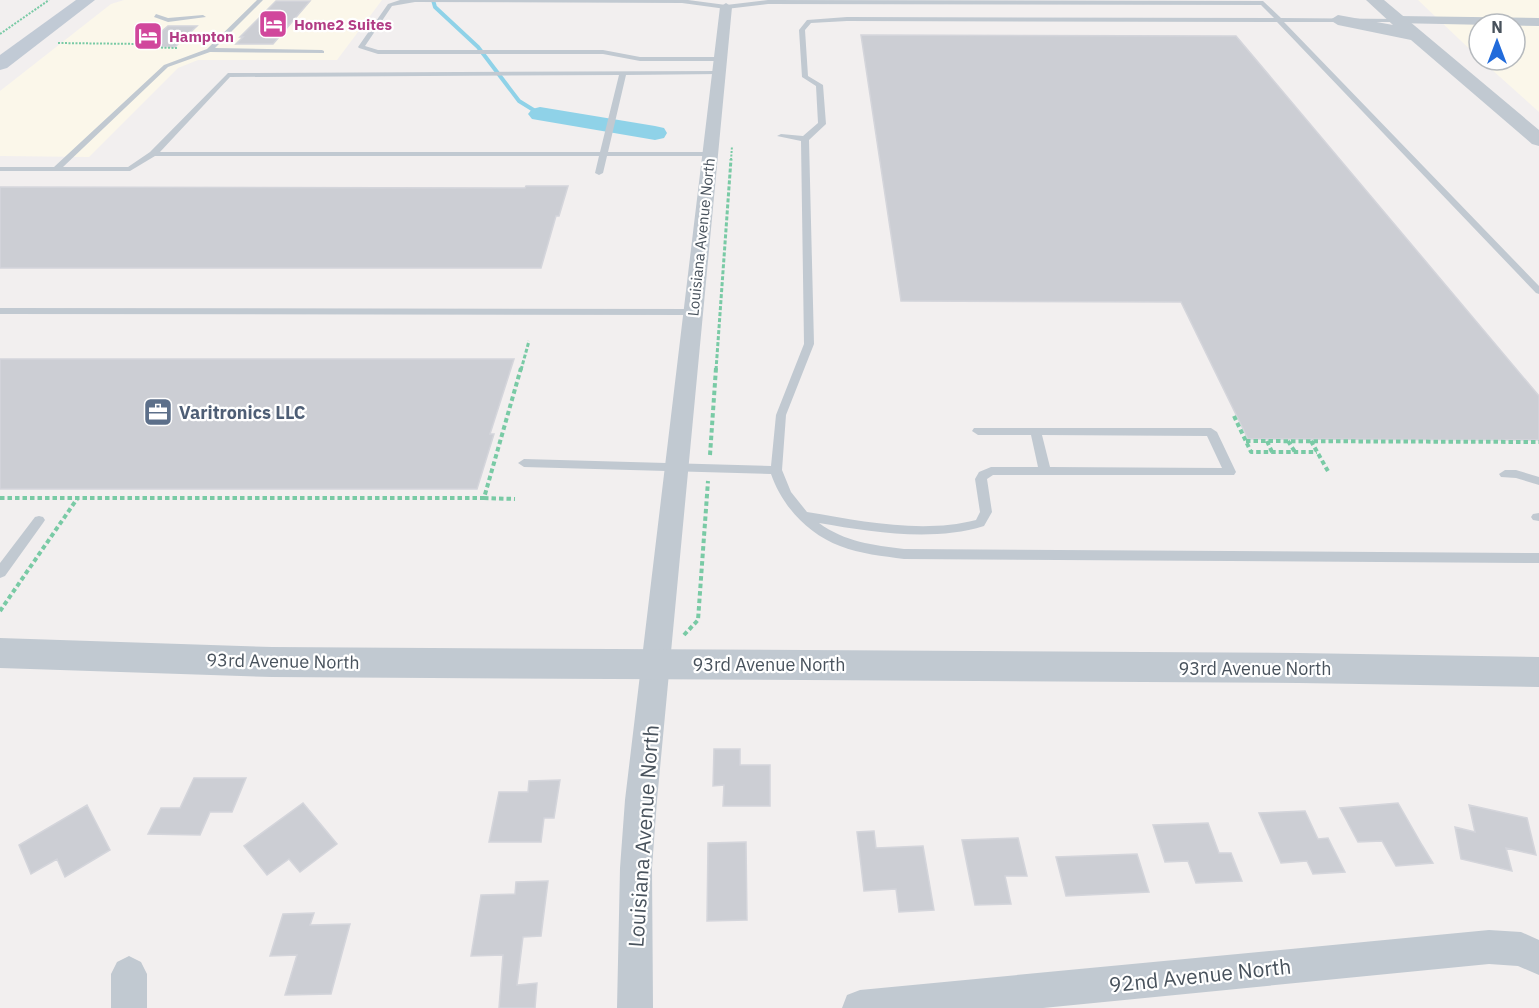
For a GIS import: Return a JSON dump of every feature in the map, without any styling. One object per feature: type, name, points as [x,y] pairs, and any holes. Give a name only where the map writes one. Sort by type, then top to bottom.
[{"type":"main road","points":[[0,44],[59,0]]},
{"type":"main road","points":[[0,64],[87,0]]},
{"type":"street","points":[[1374,0],[1539,140]]},
{"type":"street","name":"Louisiana Avenue North","points":[[635,1008],[636,868],[641,800],[719,66],[730,4]]},
{"type":"street","points":[[1338,20],[1390,29],[1419,37]]},
{"type":"street","points":[[1398,20],[1539,22]]},
{"type":"street","name":"93rd Avenue North","points":[[0,653],[272,662],[1539,672]]},
{"type":"street","name":"92nd Avenue North","points":[[860,1008],[1489,947],[1521,949],[1539,958]]},
{"type":"street","points":[[129,974],[129,1008]]},
{"type":"lane","points":[[209,50],[260,0]]},
{"type":"lane","points":[[719,66],[640,59],[603,52],[378,52],[361,47],[390,5],[398,2],[682,1],[730,4],[894,1],[1262,2],[1539,291]]},
{"type":"lane","points":[[156,16],[168,20],[203,17]]},
{"type":"lane","points":[[781,136],[805,139],[822,124],[819,85],[805,77],[802,30],[809,21],[847,19],[1398,20]]},
{"type":"lane","points":[[56,169],[166,66],[209,50],[322,52]]},
{"type":"lane","points":[[0,169],[130,169],[153,154],[228,75],[623,74],[719,66]]},
{"type":"lane","points":[[599,173],[623,74]]},
{"type":"lane","points":[[805,139],[809,344],[781,415],[776,470],[780,485],[803,515],[843,542],[865,549],[904,554],[1539,558]]},
{"type":"lane","points":[[153,154],[710,154]]},
{"type":"lane","points":[[0,311],[693,312]]},
{"type":"lane","points":[[803,515],[849,524],[967,528],[980,523],[986,512],[981,479],[982,475],[991,471],[1230,472],[1211,432],[978,431]]},
{"type":"lane","points":[[1036,431],[1045,472]]},
{"type":"lane","points":[[524,464],[776,470]]},
{"type":"lane","points":[[1505,474],[1516,474],[1539,481]]},
{"type":"lane","points":[[0,573],[39,520]]},
{"type":"path","points":[[0,34],[49,0]]},
{"type":"path","points":[[56,43],[141,44],[137,47],[187,50]]},
{"type":"path","points":[[657,664],[698,620],[732,138]]},
{"type":"path","points":[[484,498],[529,341]]},
{"type":"path","points":[[1234,416],[1251,452],[1317,452]]},
{"type":"path","points":[[1246,441],[1539,442]]},
{"type":"path","points":[[1267,441],[1272,452]]},
{"type":"path","points":[[1288,441],[1295,452]]},
{"type":"path","points":[[1311,441],[1329,473]]},
{"type":"path","points":[[0,498],[515,498]]},
{"type":"path","points":[[0,611],[77,498]]},
{"type":"shaded area","points":[[124,0],[382,0],[337,60],[198,60],[178,68],[89,157],[0,156],[0,91],[111,4]]},
{"type":"shaded area","points":[[1418,0],[1539,0],[1539,112],[1494,72],[1527,72],[1527,12],[1467,12],[1467,47]]},
{"type":"building","name":"Home2 Suites","points":[[276,1],[310,1],[273,44],[236,44],[243,37],[240,37]]},
{"type":"building","points":[[168,26],[197,26],[175,47],[144,46]]},
{"type":"building","points":[[861,35],[1236,36],[1539,396],[1539,440],[1248,439],[1181,302],[901,301]]},
{"type":"building","points":[[526,186],[568,186],[559,216],[556,216],[541,268],[0,268],[0,187],[525,188]]},
{"type":"building","points":[[0,359],[514,359],[490,434],[494,434],[477,489],[0,489]]},
{"type":"building","points":[[714,749],[740,749],[740,765],[770,765],[770,806],[723,806],[724,785],[713,786]]},
{"type":"building","points":[[194,778],[246,778],[232,812],[210,812],[200,835],[148,834],[161,808],[180,808]]},
{"type":"building","points":[[560,780],[554,818],[544,818],[541,842],[489,842],[499,792],[528,792],[529,781]]},
{"type":"building","points":[[303,803],[337,844],[300,872],[289,859],[267,875],[244,846]]},
{"type":"building","points":[[1398,803],[1433,863],[1396,866],[1382,841],[1358,842],[1340,808]]},
{"type":"building","points":[[87,805],[110,850],[65,877],[57,859],[31,874],[19,845]]},
{"type":"building","points":[[1469,805],[1527,818],[1536,855],[1506,848],[1512,871],[1461,859],[1455,827],[1475,832]]},
{"type":"building","points":[[1305,811],[1318,839],[1328,838],[1345,872],[1313,874],[1307,861],[1281,863],[1259,813]]},
{"type":"building","points":[[1208,823],[1219,853],[1231,853],[1242,881],[1196,883],[1188,861],[1165,862],[1153,825]]},
{"type":"building","points":[[874,831],[876,848],[923,846],[934,910],[899,912],[896,889],[864,891],[857,832]]},
{"type":"building","points":[[1018,838],[1027,876],[1005,876],[1011,904],[975,905],[962,840]]},
{"type":"building","points":[[746,842],[747,920],[707,921],[708,843]]},
{"type":"building","points":[[1137,854],[1149,892],[1066,896],[1056,857]]},
{"type":"building","points":[[548,881],[541,936],[523,937],[517,985],[537,983],[535,1008],[499,1008],[503,955],[471,956],[481,895],[515,894],[516,882]]},
{"type":"building","points":[[314,913],[310,925],[350,924],[331,994],[285,995],[297,955],[270,956],[283,914]]},
{"type":"waterway","points":[[433,0],[435,7],[478,47],[519,101],[540,114]]},
{"type":"waterway","points":[[540,114],[655,133]]},
{"type":"place","name":"Home2 Suites","points":[[273,24]]},
{"type":"place","name":"Hampton","points":[[148,36]]},
{"type":"place","name":"Varitronics LLC","points":[[158,412]]}]
